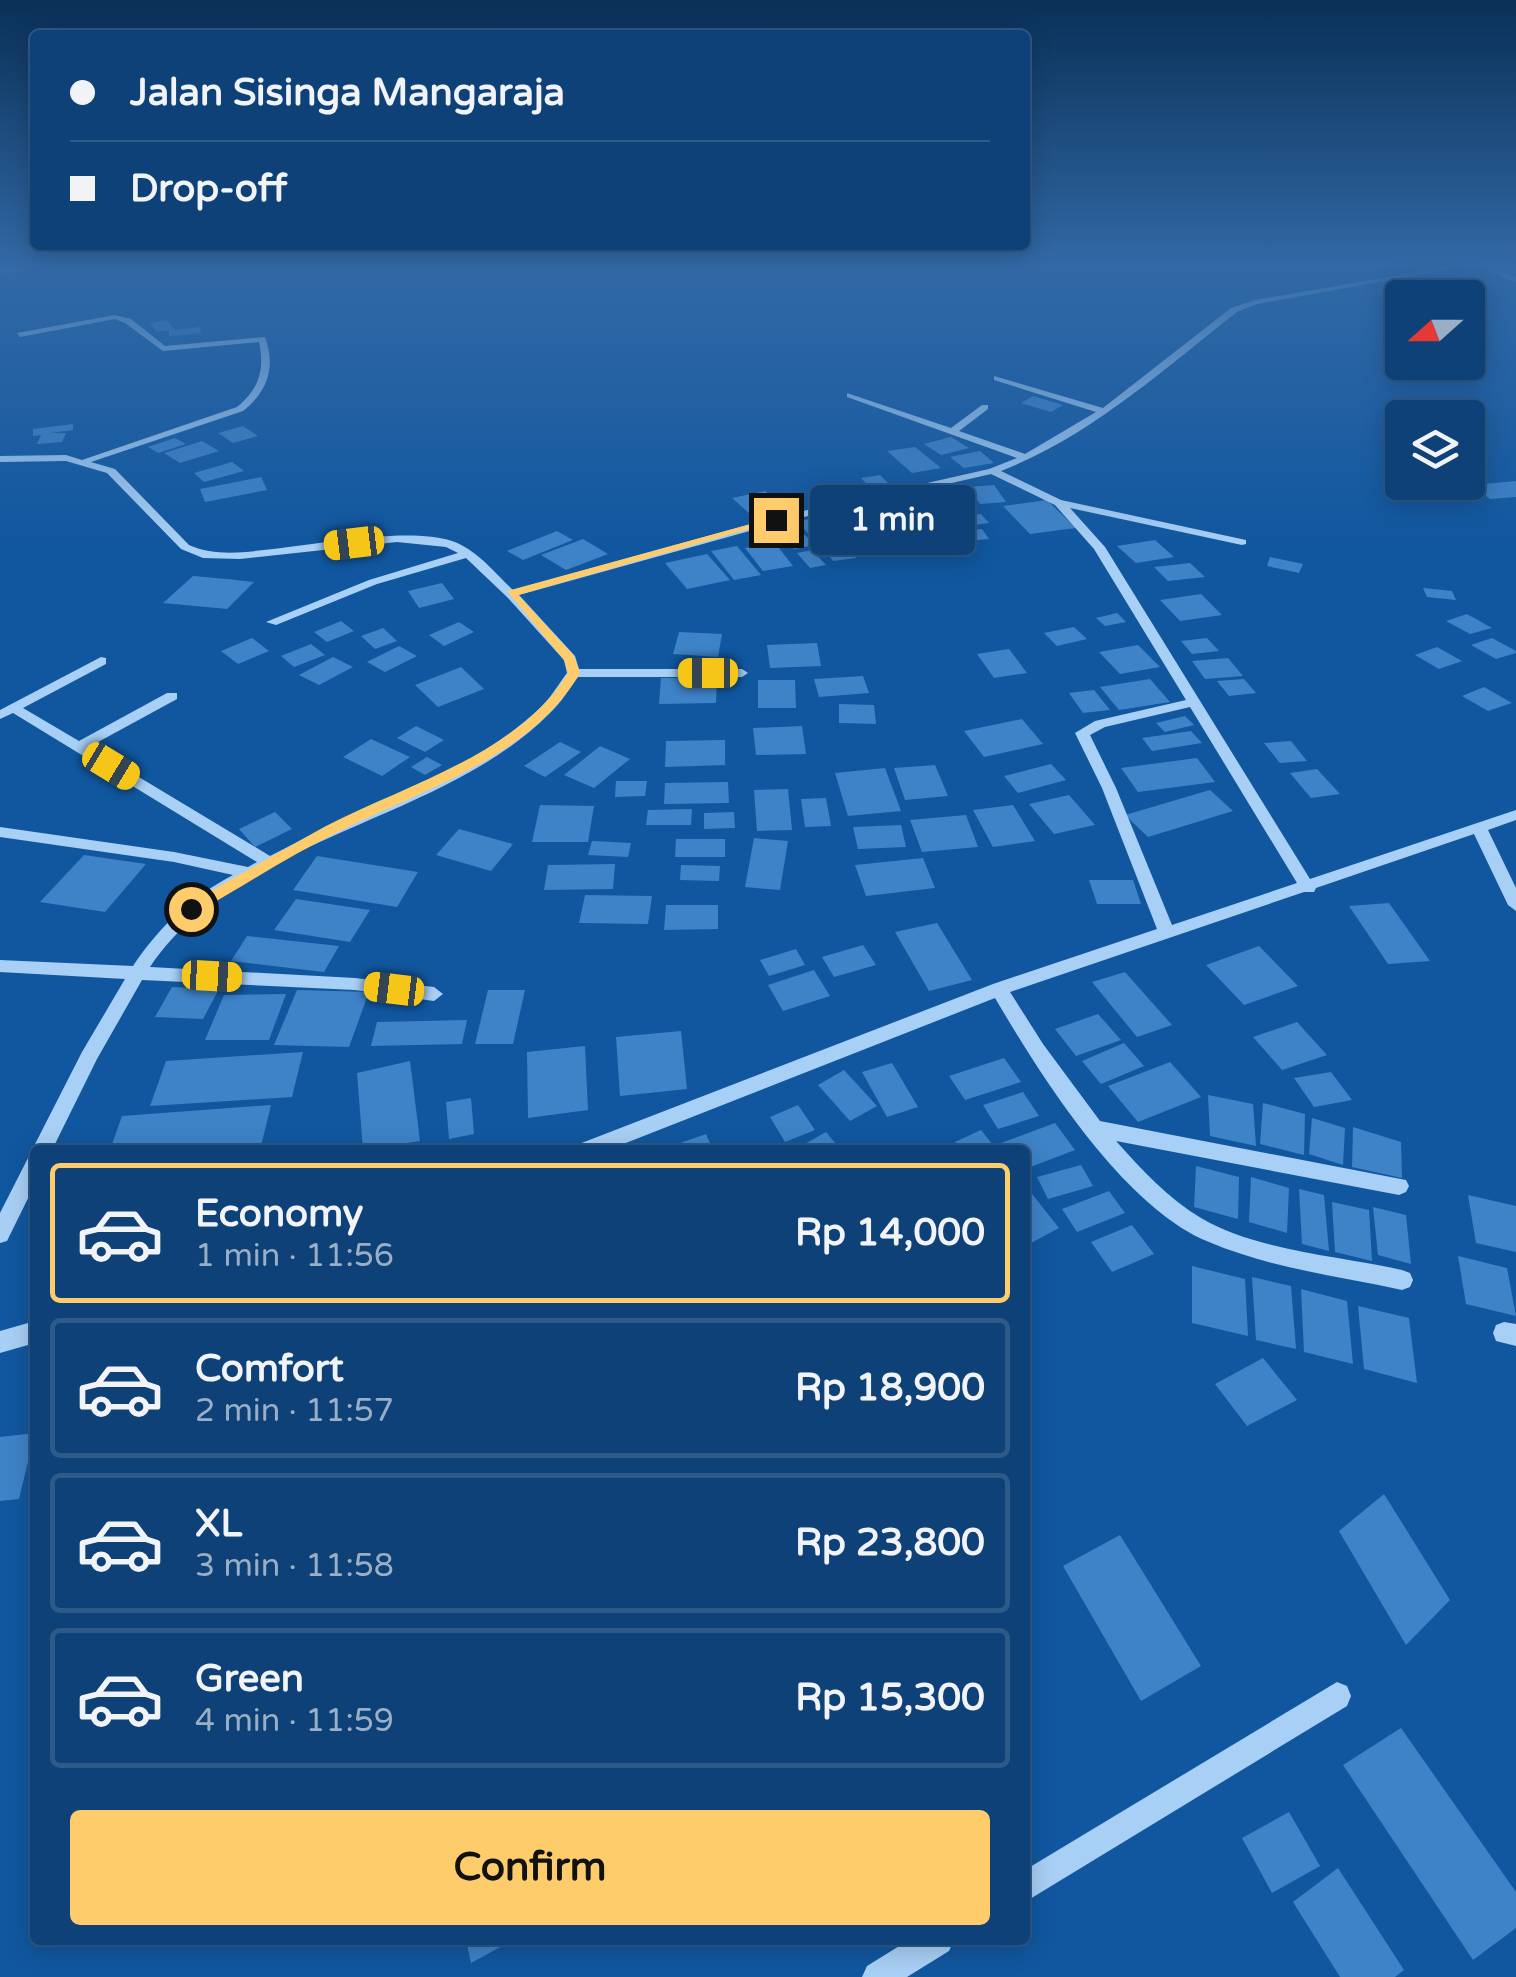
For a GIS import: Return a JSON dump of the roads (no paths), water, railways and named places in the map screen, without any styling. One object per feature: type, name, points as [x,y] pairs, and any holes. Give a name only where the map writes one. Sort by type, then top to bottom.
[{"type":"street","points":[[0,459],[87,460],[240,408],[256,398],[268,359]]},
{"type":"street","points":[[511,594],[776,520],[992,471],[1026,458],[1104,410],[1170,359]]},
{"type":"street","points":[[997,378],[1104,410]]},
{"type":"street","points":[[850,395],[954,429],[1026,458]]},
{"type":"street","points":[[954,429],[985,407]]},
{"type":"street","points":[[44,1145],[85,1063],[140,972],[191,909],[270,863],[473,763],[539,718],[558,701],[574,673],[570,659],[468,554],[429,540],[397,539],[240,556],[203,554],[185,547],[111,471],[87,460]]},
{"type":"street","points":[[992,471],[1059,503],[1242,542]]},
{"type":"street","points":[[911,490],[948,536]]},
{"type":"street","points":[[1059,503],[1098,547],[1308,888]]},
{"type":"street","points":[[272,622],[373,582],[468,554]]},
{"type":"street","points":[[7,712],[101,661]]},
{"type":"street","points":[[574,673],[742,673]]},
{"type":"street","points":[[79,747],[172,696]]},
{"type":"street","points":[[1166,930],[1110,788],[1082,733],[1100,724],[1191,703]]},
{"type":"street","points":[[7,712],[79,747],[270,863]]},
{"type":"street","points":[[599,1145],[999,990],[1166,930],[1308,888],[1516,815]]},
{"type":"street","points":[[1479,828],[1516,904]]},
{"type":"street","points":[[0,832],[174,856],[252,873]]},
{"type":"street","points":[[0,966],[355,984],[434,994]]},
{"type":"street","points":[[999,990],[1050,1070],[1160,1202],[1196,1227],[1242,1242],[1402,1280]]},
{"type":"street","points":[[1098,1129],[1213,1147],[1398,1186]]},
{"type":"street","points":[[0,1234],[30,1174]]},
{"type":"street","points":[[0,1342],[30,1333]]},
{"type":"street","points":[[1030,1884],[1338,1696]]},
{"type":"street","points":[[878,1977],[930,1945]]}]
